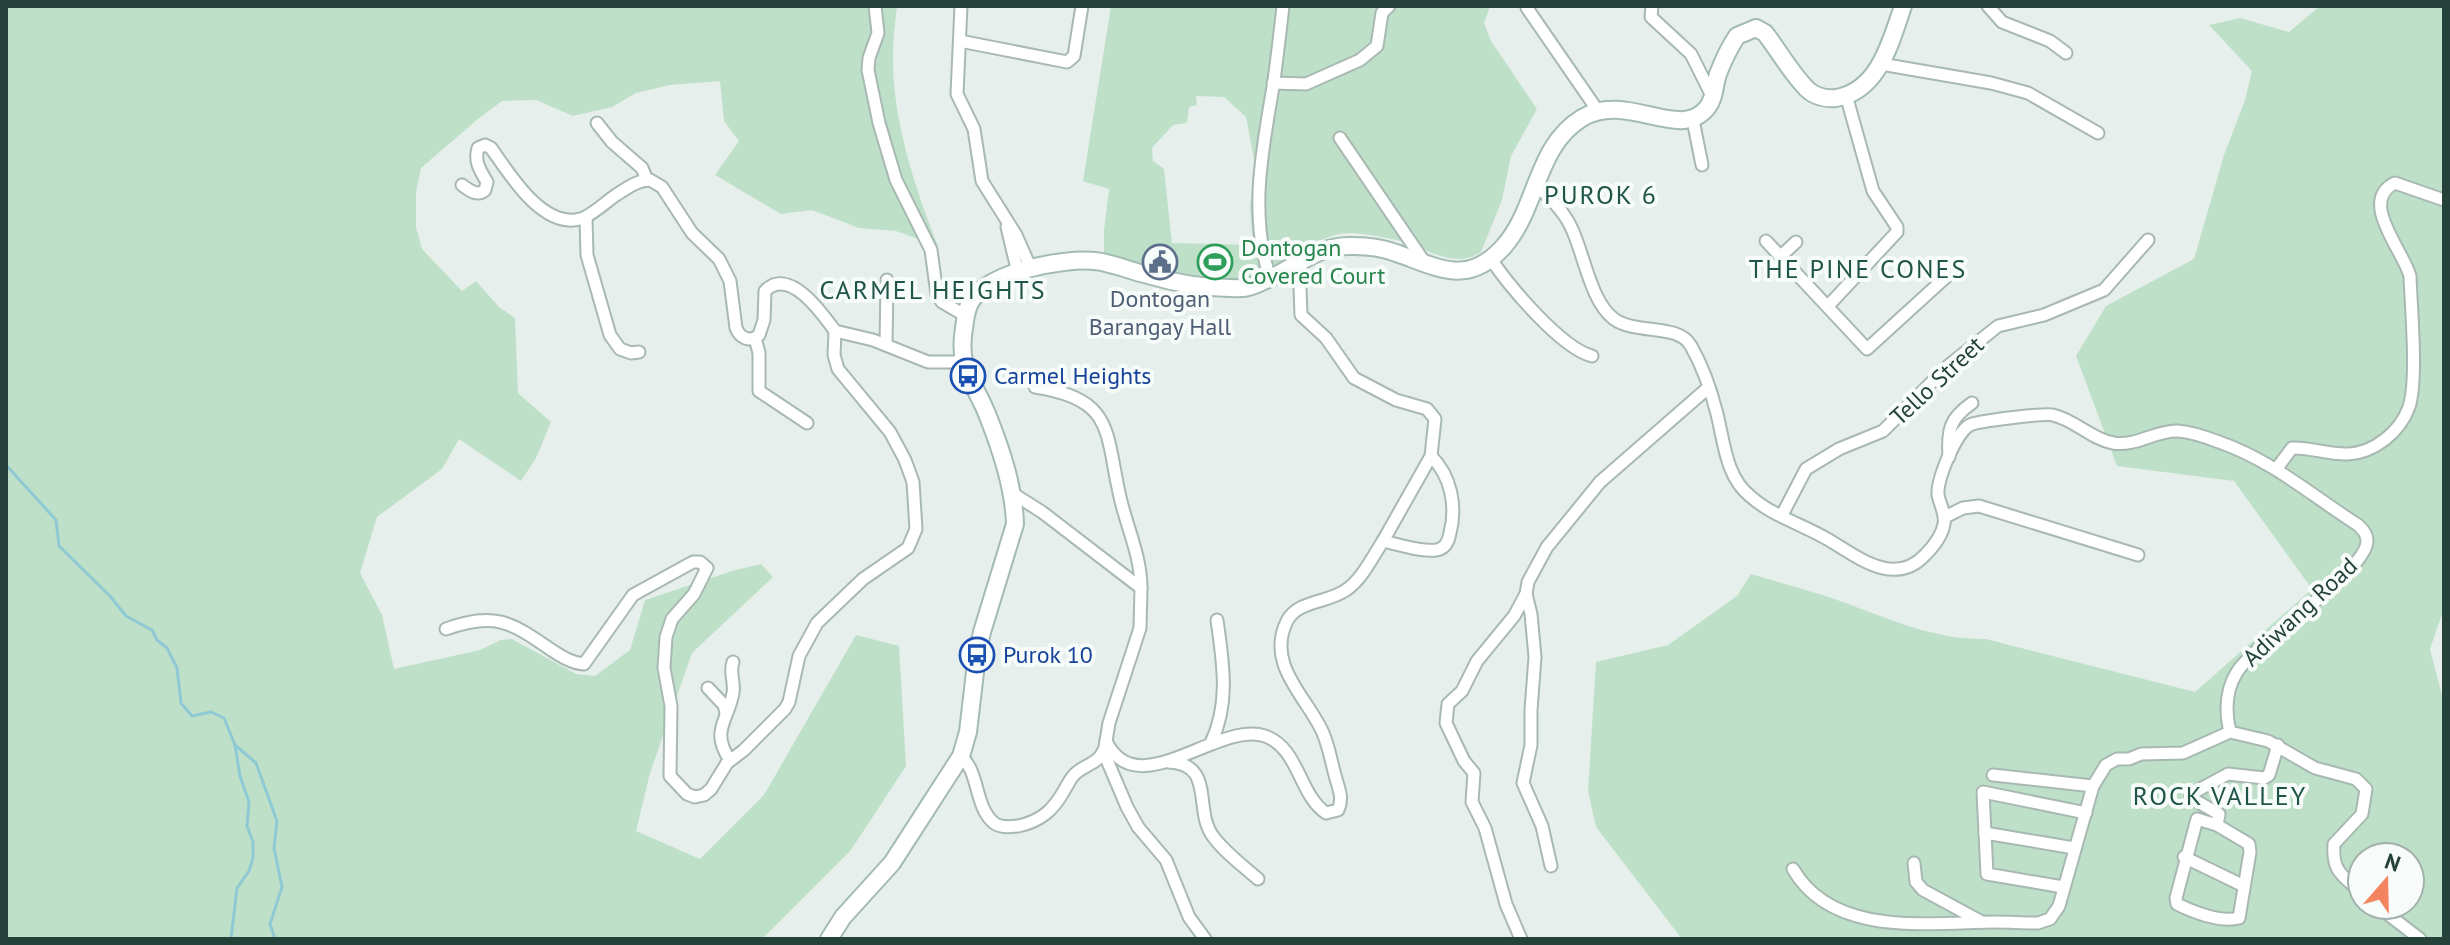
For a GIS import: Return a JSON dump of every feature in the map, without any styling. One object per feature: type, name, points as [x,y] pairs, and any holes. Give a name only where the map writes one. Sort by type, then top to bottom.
[{"type":"street","points":[[875,6],[878,33],[868,70],[887,153],[896,180],[931,250],[937,294],[942,302],[966,316]]},
{"type":"street","points":[[961,6],[957,94],[974,129],[982,181],[1006,219],[1024,271]]},
{"type":"street","points":[[960,41],[1067,62],[1074,56],[1080,6]]},
{"type":"street","points":[[1270,278],[1260,236],[1258,202],[1264,135],[1283,6]]},
{"type":"street","points":[[1273,83],[1306,84],[1360,60],[1377,46],[1382,13],[1389,6]]},
{"type":"street","points":[[1652,6],[1651,17],[1691,54],[1713,98]]},
{"type":"street","points":[[829,939],[843,917],[892,863],[961,756],[970,719],[982,632],[1015,524],[1012,493],[988,415],[962,362],[966,316],[976,294],[984,286],[1024,271],[1064,263],[1096,261],[1168,280],[1220,288],[1247,288],[1311,253],[1335,246],[1393,251],[1427,266],[1460,270],[1479,266],[1491,259],[1507,242],[1523,217],[1553,144],[1569,127],[1598,111],[1617,108],[1678,121],[1693,120],[1713,98],[1717,77],[1737,36],[1756,28],[1765,33],[1807,89],[1826,98],[1846,95],[1871,78],[1881,64],[1903,6]]},
{"type":"street","points":[[1988,6],[2002,22],[2050,41],[2066,53]]},
{"type":"street","points":[[1527,8],[1598,111]]},
{"type":"street","points":[[1881,64],[1991,83],[2028,93],[2098,133]]},
{"type":"street","points":[[1828,306],[1897,232],[1897,227],[1873,191],[1846,95]]},
{"type":"street","points":[[1693,120],[1702,165]]},
{"type":"street","points":[[597,123],[612,142],[642,168],[647,180]]},
{"type":"street","points":[[1340,138],[1427,266]]},
{"type":"street","points":[[446,629],[494,619],[529,634],[566,659],[584,664],[633,595],[693,562],[700,562],[707,568],[704,578],[674,615],[666,637],[664,668],[671,706],[670,776],[681,790],[699,797],[711,789],[730,760],[779,716],[789,702],[799,656],[817,623],[863,579],[908,548],[916,529],[913,482],[905,460],[890,432],[838,369],[834,355],[835,331],[822,313],[800,292],[790,286],[776,284],[765,291],[763,327],[755,338],[745,339],[738,333],[730,281],[719,259],[692,233],[662,187],[647,180],[633,184],[586,218],[573,220],[547,212],[519,187],[491,148],[485,145],[478,148],[476,156],[479,170],[487,182],[485,190],[473,193],[462,185]]},
{"type":"street","points":[[2277,468],[2292,448],[2348,454],[2377,445],[2396,431],[2409,407],[2412,383],[2410,276],[2385,224],[2380,197],[2387,187],[2395,183],[2444,200]]},
{"type":"street","points":[[1536,185],[1562,212],[1572,228],[1597,295],[1609,314],[1622,324],[1675,333],[1686,338],[1709,387],[1735,481],[1762,506],[1860,560],[1898,571],[1911,568],[1930,550],[1940,534],[1945,517],[1963,508],[1979,506],[2138,555]]},
{"type":"street","points":[[586,218],[587,255],[610,335],[620,349],[639,352]]},
{"type":"street","name":"Tello Street","points":[[1782,515],[1806,469],[1839,449],[1883,431],[1948,366],[1998,326],[2044,315],[2104,290],[2148,240]]},
{"type":"street","points":[[1766,241],[1867,349],[1946,277]]},
{"type":"street","points":[[1781,256],[1796,242]]},
{"type":"street","points":[[1491,259],[1522,299],[1575,349],[1592,356]]},
{"type":"street","points":[[1168,762],[1211,743],[1256,734],[1272,739],[1289,757],[1317,807],[1328,813],[1338,810],[1341,794],[1328,746],[1283,662],[1286,625],[1292,614],[1307,604],[1338,595],[1356,582],[1431,456],[1436,422],[1430,411],[1396,400],[1354,378],[1326,338],[1301,315],[1299,261]]},
{"type":"street","points":[[886,345],[887,280]]},
{"type":"street","points":[[835,331],[886,345],[928,362],[962,362]]},
{"type":"street","points":[[755,338],[759,353],[759,391],[807,423]]},
{"type":"street","points":[[961,756],[974,775],[991,820],[999,826],[1031,823],[1048,813],[1077,771],[1098,761],[1140,628],[1138,557],[1120,496],[1110,438],[1099,417],[1076,397],[1035,387]]},
{"type":"street","points":[[1521,939],[1506,904],[1485,828],[1472,802],[1474,773],[1464,761],[1446,723],[1448,704],[1462,691],[1477,661],[1514,616],[1526,594],[1535,566],[1600,482],[1709,387]]},
{"type":"street","points":[[1949,457],[1947,437],[1956,414],[1972,403]]},
{"type":"street","name":"Adiwang Road","points":[[1945,517],[1938,496],[1939,487],[1949,457],[1968,425],[1980,421],[2052,414],[2111,443],[2123,445],[2169,431],[2180,431],[2240,450],[2277,468],[2358,525],[2367,535],[2367,542],[2356,561],[2238,671],[2227,694],[2230,732]]},
{"type":"street","points":[[1383,541],[1429,550],[1438,550],[1446,544],[1452,523],[1452,500],[1446,475],[1431,456]]},
{"type":"street","points":[[1012,493],[1042,512],[1141,588]]},
{"type":"street","points":[[1526,594],[1535,657],[1531,745],[1523,783],[1542,826],[1551,866]]},
{"type":"street","points":[[1211,743],[1223,708],[1224,673],[1217,620]]},
{"type":"street","points":[[730,760],[721,745],[720,736],[733,695],[730,674],[733,662]]},
{"type":"street","points":[[708,688],[724,705],[726,713]]},
{"type":"street","points":[[1793,869],[1810,893],[1824,904],[1850,913],[1908,925],[2038,923],[2050,919],[2059,906],[2093,786],[2106,765],[2117,759],[2151,753],[2183,753],[2230,732],[2278,745],[2315,768],[2356,779],[2366,789],[2362,814],[2334,844],[2333,862],[2346,880]]},
{"type":"street","points":[[2217,825],[2219,814],[2191,798],[2191,794],[2228,774],[2264,778],[2271,770],[2278,745]]},
{"type":"street","points":[[1105,746],[1115,757],[1130,765],[1179,762],[1194,772],[1200,784],[1204,815],[1212,834],[1258,879]]},
{"type":"street","points":[[1105,746],[1127,807],[1138,827],[1166,860],[1189,917],[1205,939]]},
{"type":"street","points":[[1993,775],[2093,786]]},
{"type":"street","points":[[2063,887],[1987,874],[1983,792],[2086,813]]},
{"type":"street","points":[[2197,819],[2217,825],[2249,844],[2239,918],[2231,920],[2177,904],[2184,857],[2197,819]]},
{"type":"street","points":[[1985,833],[2074,848]]},
{"type":"street","points":[[2184,857],[2244,886]]},
{"type":"street","points":[[1914,863],[1916,882],[1923,890],[1983,923]]},
{"type":"street","points":[[2397,921],[2420,939]]},
{"type":"green space","points":[[6,6],[897,6],[893,55],[896,104],[913,177],[938,246],[896,231],[859,228],[812,210],[781,214],[715,175],[739,141],[724,121],[720,81],[670,85],[636,93],[612,107],[573,116],[536,100],[502,101],[421,168],[416,192],[416,227],[422,249],[462,291],[476,281],[499,307],[515,318],[518,393],[551,422],[536,458],[521,481],[459,439],[442,469],[377,517],[360,573],[382,615],[394,669],[480,650],[501,640],[512,639],[576,674],[595,676],[630,650],[645,600],[761,564],[773,577],[692,653],[650,773],[636,831],[700,859],[764,795],[856,635],[899,646],[906,766],[851,850],[762,939],[6,939]]},
{"type":"green space","points":[[1111,6],[1490,6],[1484,23],[1491,41],[1537,109],[1511,156],[1502,200],[1481,252],[1461,259],[1440,256],[1410,244],[1370,235],[1337,234],[1248,282],[1195,281],[1104,258],[1109,189],[1083,181]],"holes":[[[1196,96],[1224,97],[1246,117],[1255,165],[1250,207],[1253,245],[1172,243],[1164,169],[1153,161],[1152,148],[1173,125],[1187,123],[1189,107],[1197,105]]]},
{"type":"green space","points":[[2320,6],[2444,6],[2444,608],[2430,649],[2444,703],[2444,939],[1682,939],[1596,827],[1588,791],[1596,662],[1668,645],[1737,596],[1751,574],[1829,597],[1925,631],[1986,639],[2195,692],[2312,589],[2234,481],[2117,466],[2076,356],[2106,306],[2194,259],[2252,71],[2209,25],[2240,18],[2289,32]]},
{"type":"waterway","points":[[6,465],[56,520],[59,546],[126,616],[152,630],[157,640],[167,648],[177,668],[181,703],[192,716],[211,712],[224,718],[235,745],[240,776],[249,802],[247,826],[253,842],[249,871],[237,888],[231,939]]},
{"type":"waterway","points":[[235,745],[256,763],[277,821],[274,848],[282,887],[270,924],[275,939]]},
{"type":"place","name":"Dontogan Barangay Hall","points":[[1160,262]]},
{"type":"place","name":"Dontogan Covered Court","points":[[1215,262]]},
{"type":"place","name":"Carmel Heights","points":[[968,376]]},
{"type":"place","name":"Purok 10","points":[[977,655]]},
{"type":"district","name":"PUROK 6","points":[[1601,195]]},
{"type":"district","name":"THE PINE CONES","points":[[1858,269]]},
{"type":"district","name":"CARMEL HEIGHTS","points":[[933,290]]},
{"type":"district","name":"ROCK VALLEY","points":[[2220,796]]}]
